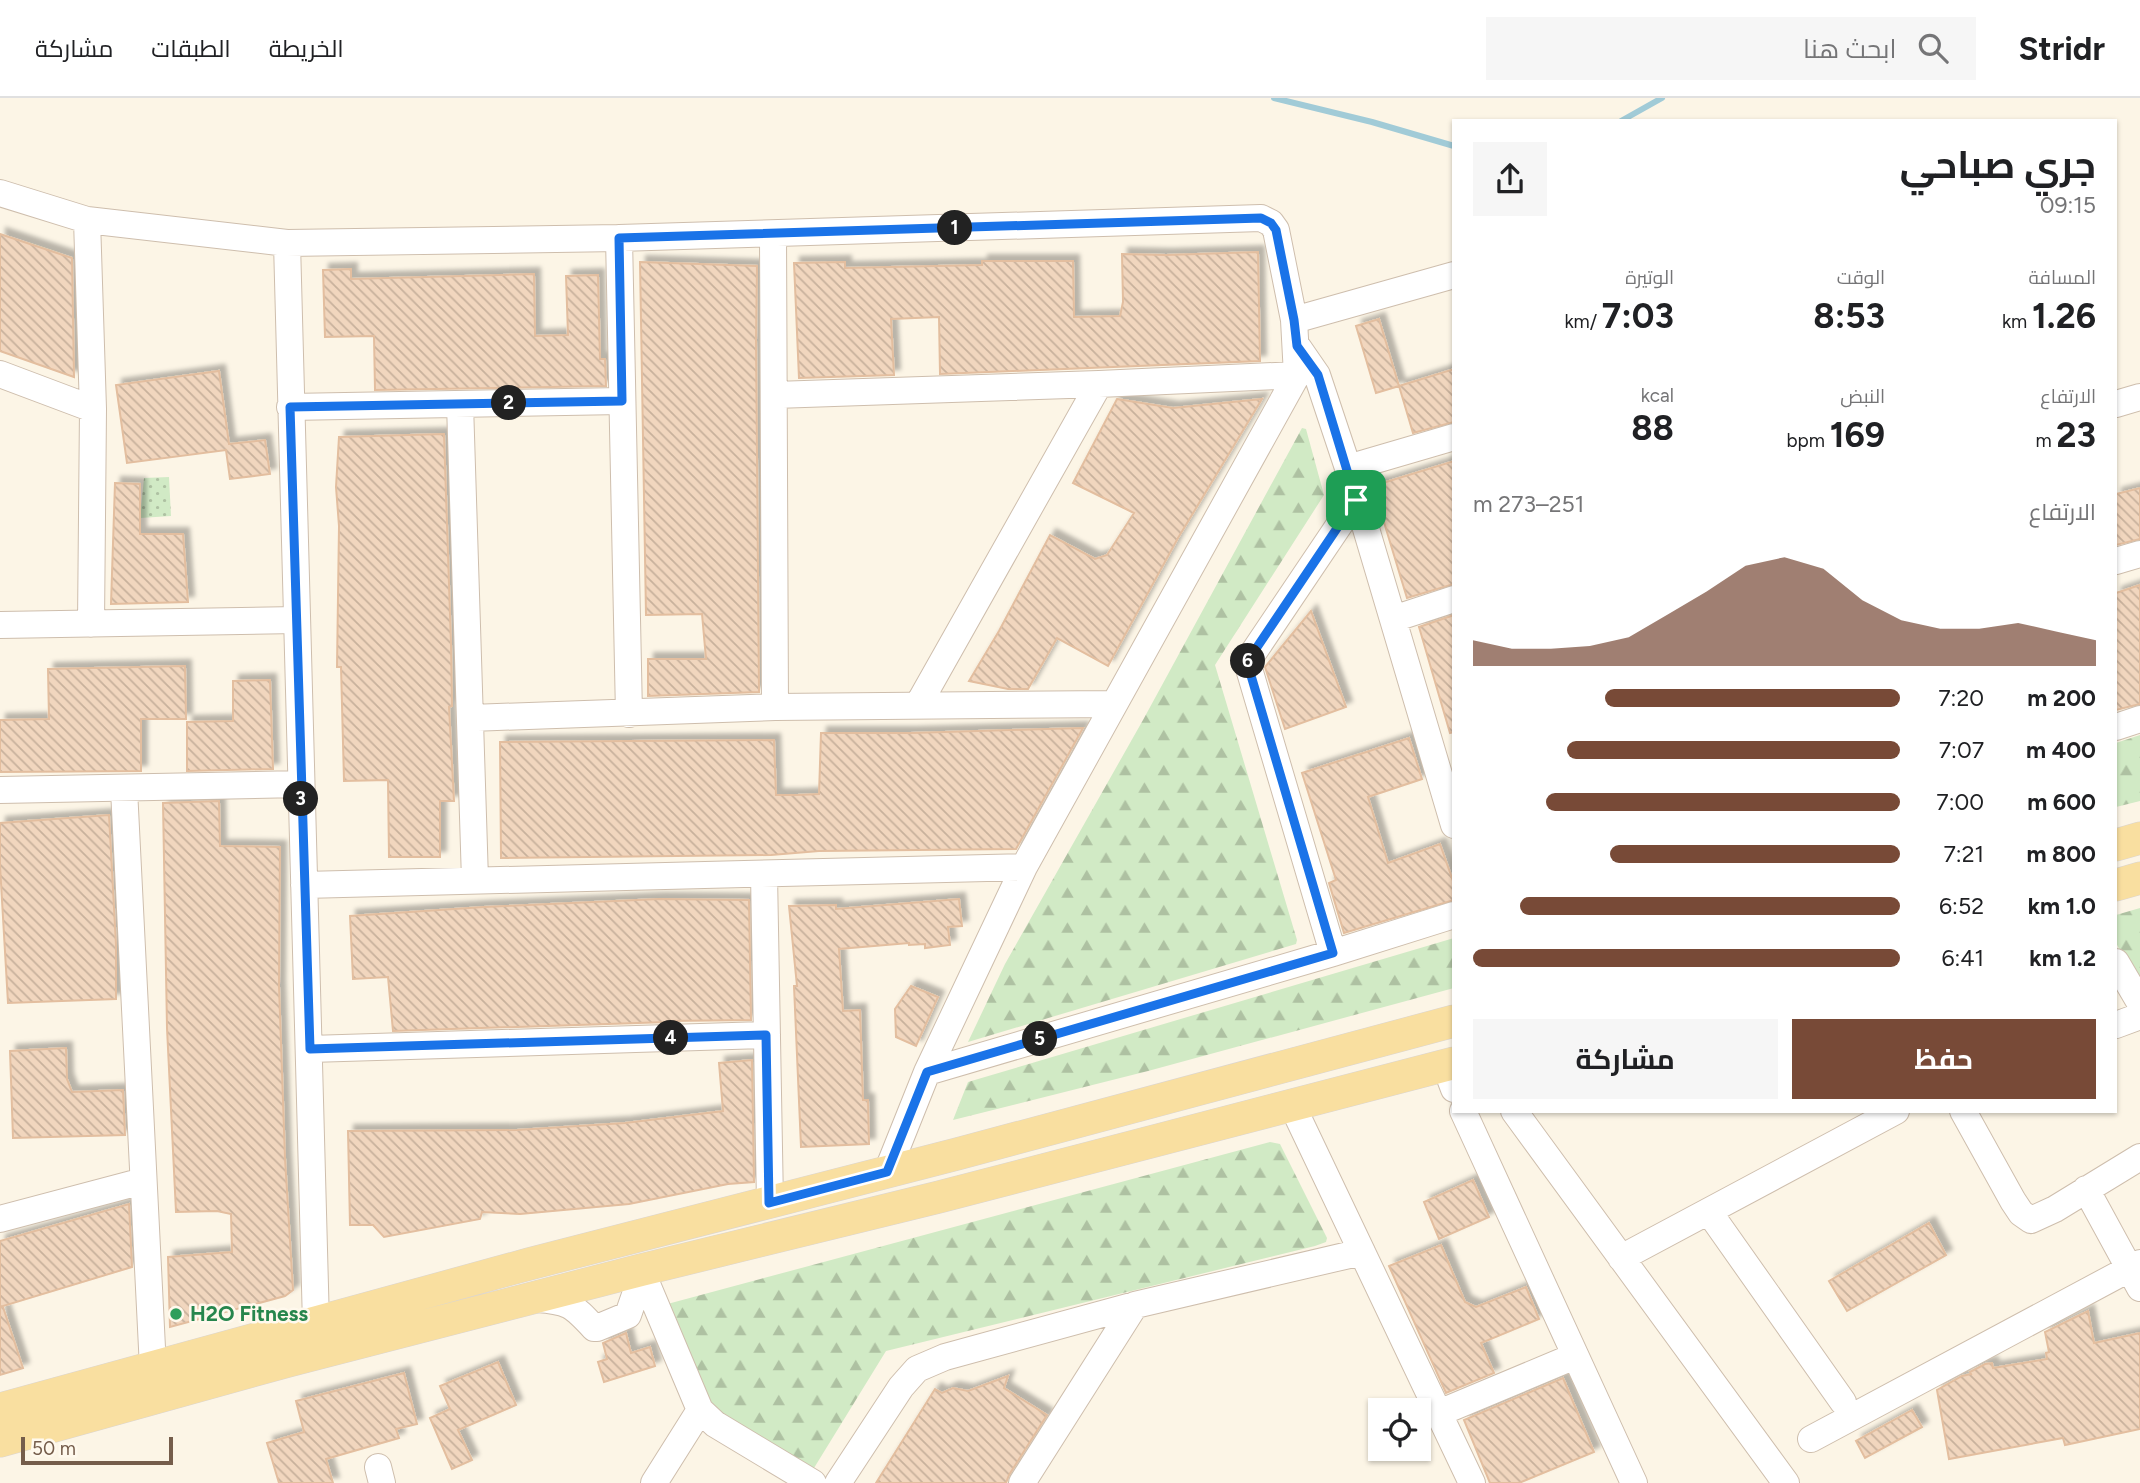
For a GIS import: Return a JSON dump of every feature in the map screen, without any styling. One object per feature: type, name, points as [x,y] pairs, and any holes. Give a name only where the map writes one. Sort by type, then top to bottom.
[{"type":"main road","points":[[2117,845],[2140,838]]},
{"type":"main road","points":[[2117,885],[2140,878]]},
{"type":"main road","points":[[0,1409],[528,1264],[769,1203],[1452,1022]]},
{"type":"main road","points":[[1269,1070],[1286,1107]]},
{"type":"main road","points":[[0,1441],[263,1367],[531,1298],[643,1275],[1286,1107],[1451,1073]]},
{"type":"street","points":[[0,193],[87,220],[287,243],[619,238],[1261,218],[1271,223],[1276,230],[1294,320],[1297,375],[1024,867],[927,1072],[887,1172]]},
{"type":"street","points":[[87,220],[93,409],[92,624]]},
{"type":"street","points":[[773,234],[775,707]]},
{"type":"street","points":[[619,238],[629,714]]},
{"type":"street","points":[[287,243],[316,1324]]},
{"type":"street","points":[[1294,320],[1452,276]]},
{"type":"street","points":[[1297,346],[1318,375],[1452,818]]},
{"type":"street","points":[[0,374],[93,409]]},
{"type":"street","points":[[775,395],[1297,375]]},
{"type":"street","points":[[918,705],[1099,384]]},
{"type":"street","points":[[2117,404],[2140,397]]},
{"type":"street","points":[[290,407],[622,401]]},
{"type":"street","points":[[460,404],[475,880]]},
{"type":"street","points":[[1348,468],[1452,438]]},
{"type":"street","points":[[1333,953],[1247,662],[1356,500]]},
{"type":"street","points":[[2117,561],[2140,554]]},
{"type":"street","points":[[1393,619],[1452,600]]},
{"type":"street","points":[[0,625],[297,620]]},
{"type":"street","points":[[471,718],[775,707],[1113,704]]},
{"type":"street","points":[[2117,727],[2140,719]]},
{"type":"street","points":[[0,790],[301,784]]},
{"type":"street","points":[[124,789],[153,1368]]},
{"type":"street","points":[[304,885],[1024,867]]},
{"type":"street","points":[[764,874],[769,1203]]},
{"type":"street","points":[[927,1072],[1452,916]]},
{"type":"street","points":[[2117,964],[2140,1003]]},
{"type":"street","points":[[2117,1025],[2140,1016]]},
{"type":"street","points":[[310,1049],[766,1035]]},
{"type":"street","points":[[1286,1107],[1362,1252],[1472,1483]]},
{"type":"street","points":[[1464,1113],[1634,1483]]},
{"type":"street","points":[[1515,1113],[1786,1483]]},
{"type":"street","points":[[1621,1258],[1892,1113]]},
{"type":"street","points":[[1965,1113],[2021,1213],[2031,1220],[2055,1209],[2140,1157]]},
{"type":"street","points":[[0,1219],[143,1181]]},
{"type":"street","points":[[1811,1439],[2136,1273],[2086,1189]]},
{"type":"street","points":[[1709,1212],[1843,1402]]},
{"type":"street","points":[[838,1483],[901,1387],[917,1369],[944,1357],[1135,1305],[1362,1252]]},
{"type":"street","points":[[531,1298],[563,1301],[572,1305],[593,1328],[597,1328],[628,1315],[643,1275]]},
{"type":"street","points":[[643,1275],[700,1410],[715,1423],[813,1483]]},
{"type":"street","points":[[1022,1483],[1135,1305]]},
{"type":"street","points":[[1440,1413],[1575,1356]]},
{"type":"street","points":[[654,1483],[700,1410]]},
{"type":"green space","points":[[1302,428],[1306,429],[1324,495],[1215,665],[1296,944],[968,1042],[1005,964],[1143,720]]},
{"type":"green space","points":[[169,477],[171,516],[140,518],[144,478]]},
{"type":"green space","points":[[2140,735],[2140,801],[2117,807],[2117,743]]},
{"type":"green space","points":[[2140,908],[2140,986],[2117,945],[2117,915]]},
{"type":"green space","points":[[1452,939],[1452,989],[1148,1071],[953,1120],[968,1082]]},
{"type":"green space","points":[[1270,1142],[1280,1144],[1327,1238],[1326,1242],[886,1351],[814,1468],[716,1414],[660,1306]]},
{"type":"building","points":[[0,234],[72,258],[74,377],[0,351]]},
{"type":"building","points":[[1258,252],[1260,361],[940,374],[939,317],[891,319],[894,375],[799,378],[794,263],[845,262],[845,268],[982,265],[982,261],[1073,261],[1074,317],[1120,316],[1123,302],[1122,254]]},
{"type":"building","points":[[640,262],[757,266],[759,692],[648,696],[648,659],[706,659],[702,614],[646,615]]},
{"type":"building","points":[[351,269],[351,279],[534,274],[535,336],[568,335],[566,276],[598,275],[600,359],[605,359],[606,386],[375,390],[374,336],[325,337],[323,270]]},
{"type":"building","points":[[1379,319],[1399,386],[1376,393],[1356,326]]},
{"type":"building","points":[[1452,370],[1452,423],[1413,433],[1399,386]]},
{"type":"building","points":[[219,371],[229,444],[265,440],[270,474],[230,479],[226,450],[127,463],[116,385]]},
{"type":"building","points":[[1117,399],[1173,408],[1262,399],[1178,538],[1108,666],[1057,638],[1028,689],[1008,689],[969,681],[1050,535],[1095,559],[1107,555],[1134,513],[1073,483]]},
{"type":"building","points":[[444,434],[451,644],[452,706],[449,707],[454,801],[440,801],[440,857],[389,857],[388,780],[344,781],[341,667],[337,667],[339,526],[336,487],[339,437]]},
{"type":"building","points":[[1452,462],[1452,585],[1407,598],[1373,486]]},
{"type":"building","points":[[115,483],[140,484],[140,534],[183,534],[188,602],[111,604]]},
{"type":"building","points":[[2140,488],[2140,539],[2117,545],[2117,494]]},
{"type":"building","points":[[2140,585],[2140,704],[2117,710],[2117,593]]},
{"type":"building","points":[[1311,611],[1346,707],[1285,729],[1265,667]]},
{"type":"building","points":[[1452,616],[1452,732],[1450,733],[1419,627]]},
{"type":"building","points":[[185,666],[186,719],[141,719],[141,771],[0,772],[0,720],[49,719],[48,669]]},
{"type":"building","points":[[270,680],[273,769],[187,771],[187,722],[233,721],[233,681]]},
{"type":"building","points":[[1083,728],[1016,849],[501,858],[500,742],[774,740],[776,795],[797,795],[819,794],[821,733]]},
{"type":"building","points":[[1409,738],[1422,779],[1368,797],[1388,863],[1440,844],[1452,878],[1452,901],[1344,933],[1329,883],[1336,880],[1302,773]]},
{"type":"building","points":[[219,801],[220,846],[280,847],[279,986],[293,1290],[285,1296],[170,1327],[168,1257],[232,1252],[231,1214],[217,1211],[176,1212],[167,1028],[163,803]]},
{"type":"building","points":[[109,815],[116,999],[8,1003],[0,823]]},
{"type":"building","points":[[659,899],[749,900],[751,1020],[393,1031],[388,977],[353,979],[350,916]]},
{"type":"building","points":[[959,899],[962,926],[948,927],[950,945],[925,948],[925,944],[909,943],[839,949],[843,1011],[860,1010],[863,1100],[868,1100],[869,1144],[801,1147],[794,986],[797,986],[789,906],[836,905],[836,909]]},
{"type":"building","points":[[911,986],[938,997],[916,1046],[896,1037],[895,1009]]},
{"type":"building","points":[[66,1048],[67,1079],[72,1092],[123,1090],[125,1135],[13,1138],[10,1051]]},
{"type":"building","points":[[752,1060],[754,1182],[728,1184],[629,1204],[520,1214],[482,1212],[480,1219],[384,1237],[373,1225],[350,1225],[348,1131],[517,1130],[625,1123],[723,1111],[719,1063]]},
{"type":"building","points":[[1473,1180],[1489,1217],[1439,1239],[1424,1202]]},
{"type":"building","points":[[129,1204],[132,1267],[0,1307],[0,1241]]},
{"type":"building","points":[[1929,1223],[1946,1255],[1847,1311],[1829,1281]]},
{"type":"building","points":[[1441,1245],[1465,1302],[1476,1307],[1526,1287],[1539,1319],[1481,1343],[1494,1373],[1446,1393],[1389,1266]]},
{"type":"building","points":[[0,1307],[3,1307],[23,1368],[0,1375]]},
{"type":"building","points":[[2088,1311],[2094,1343],[2140,1333],[2140,1429],[2065,1445],[2063,1438],[1949,1459],[1937,1390],[1971,1374],[1970,1372],[1985,1364],[1992,1363],[1993,1368],[2047,1359],[2046,1353],[2049,1352],[2045,1332]]},
{"type":"building","points":[[626,1333],[631,1353],[650,1347],[655,1366],[604,1382],[598,1362],[607,1359],[603,1343]]},
{"type":"building","points":[[498,1362],[516,1405],[458,1430],[472,1460],[452,1469],[430,1418],[450,1409],[440,1386]]},
{"type":"building","points":[[404,1373],[417,1424],[396,1429],[399,1438],[326,1459],[333,1483],[279,1483],[267,1443],[304,1432],[296,1401]]},
{"type":"building","points":[[1008,1376],[1004,1388],[1047,1415],[1006,1483],[876,1483],[935,1389],[942,1393],[953,1388],[968,1391]]},
{"type":"building","points":[[1563,1378],[1594,1452],[1519,1483],[1490,1483],[1464,1420]]},
{"type":"building","points":[[1912,1410],[1922,1427],[1865,1458],[1856,1441]]},
{"type":"waterway","points":[[1274,98],[1452,145]]},
{"type":"waterway","points":[[1625,119],[1662,98]]},
{"type":"place","name":"H2O Fitness","points":[[176,1314]]},
{"type":"route","points":[[1261,218],[1271,223],[1276,230],[1297,346],[1318,375],[1356,500],[1247,662],[1333,953],[927,1072],[887,1172],[769,1203],[766,1035],[310,1049],[290,407],[622,401],[619,238],[1261,218]]}]
